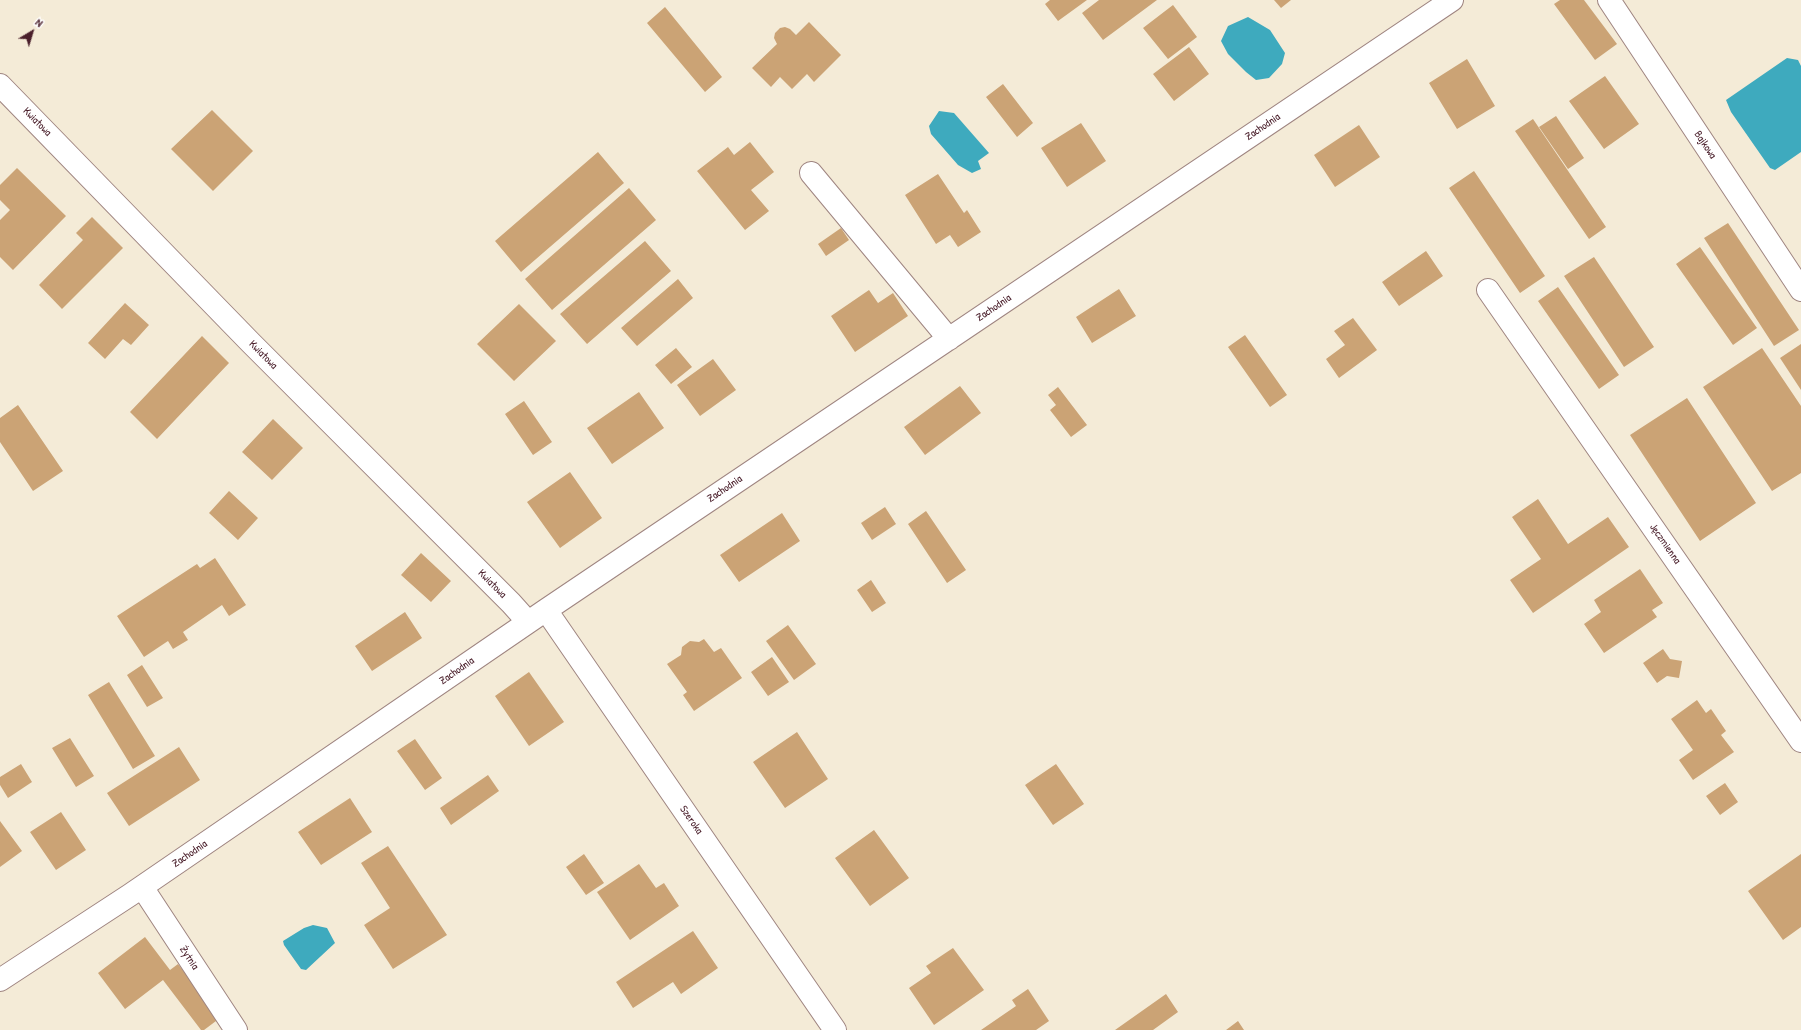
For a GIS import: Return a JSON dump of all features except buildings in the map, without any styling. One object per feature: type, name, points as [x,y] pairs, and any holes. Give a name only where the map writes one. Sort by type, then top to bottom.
[{"type":"street","name":"Zachodnia","points":[[3,973],[142,886],[528,622],[1452,0]]},
{"type":"street","name":"Bajkowa","points":[[1609,0],[1801,290]]},
{"type":"street","name":"Kwiatowa","points":[[0,85],[256,348],[511,603],[528,622]]},
{"type":"street","points":[[811,173],[949,339]]},
{"type":"street","name":"Jęczmienna","points":[[1488,290],[1801,741]]},
{"type":"street","name":"Szeroka","points":[[546,610],[835,1030]]},
{"type":"street","name":"Żytnia","points":[[142,886],[236,1030]]},
{"type":"water","points":[[1248,17],[1270,30],[1285,53],[1282,64],[1269,78],[1256,80],[1228,54],[1221,41],[1228,26]]},
{"type":"water","points":[[1787,58],[1798,60],[1801,66],[1801,152],[1775,170],[1770,168],[1731,112],[1726,100]]},
{"type":"water","points":[[939,111],[954,113],[989,153],[978,161],[981,169],[972,173],[958,165],[931,134],[929,126]]},
{"type":"water","points":[[313,925],[327,928],[335,943],[306,970],[301,969],[284,945],[283,941],[304,928]]}]
